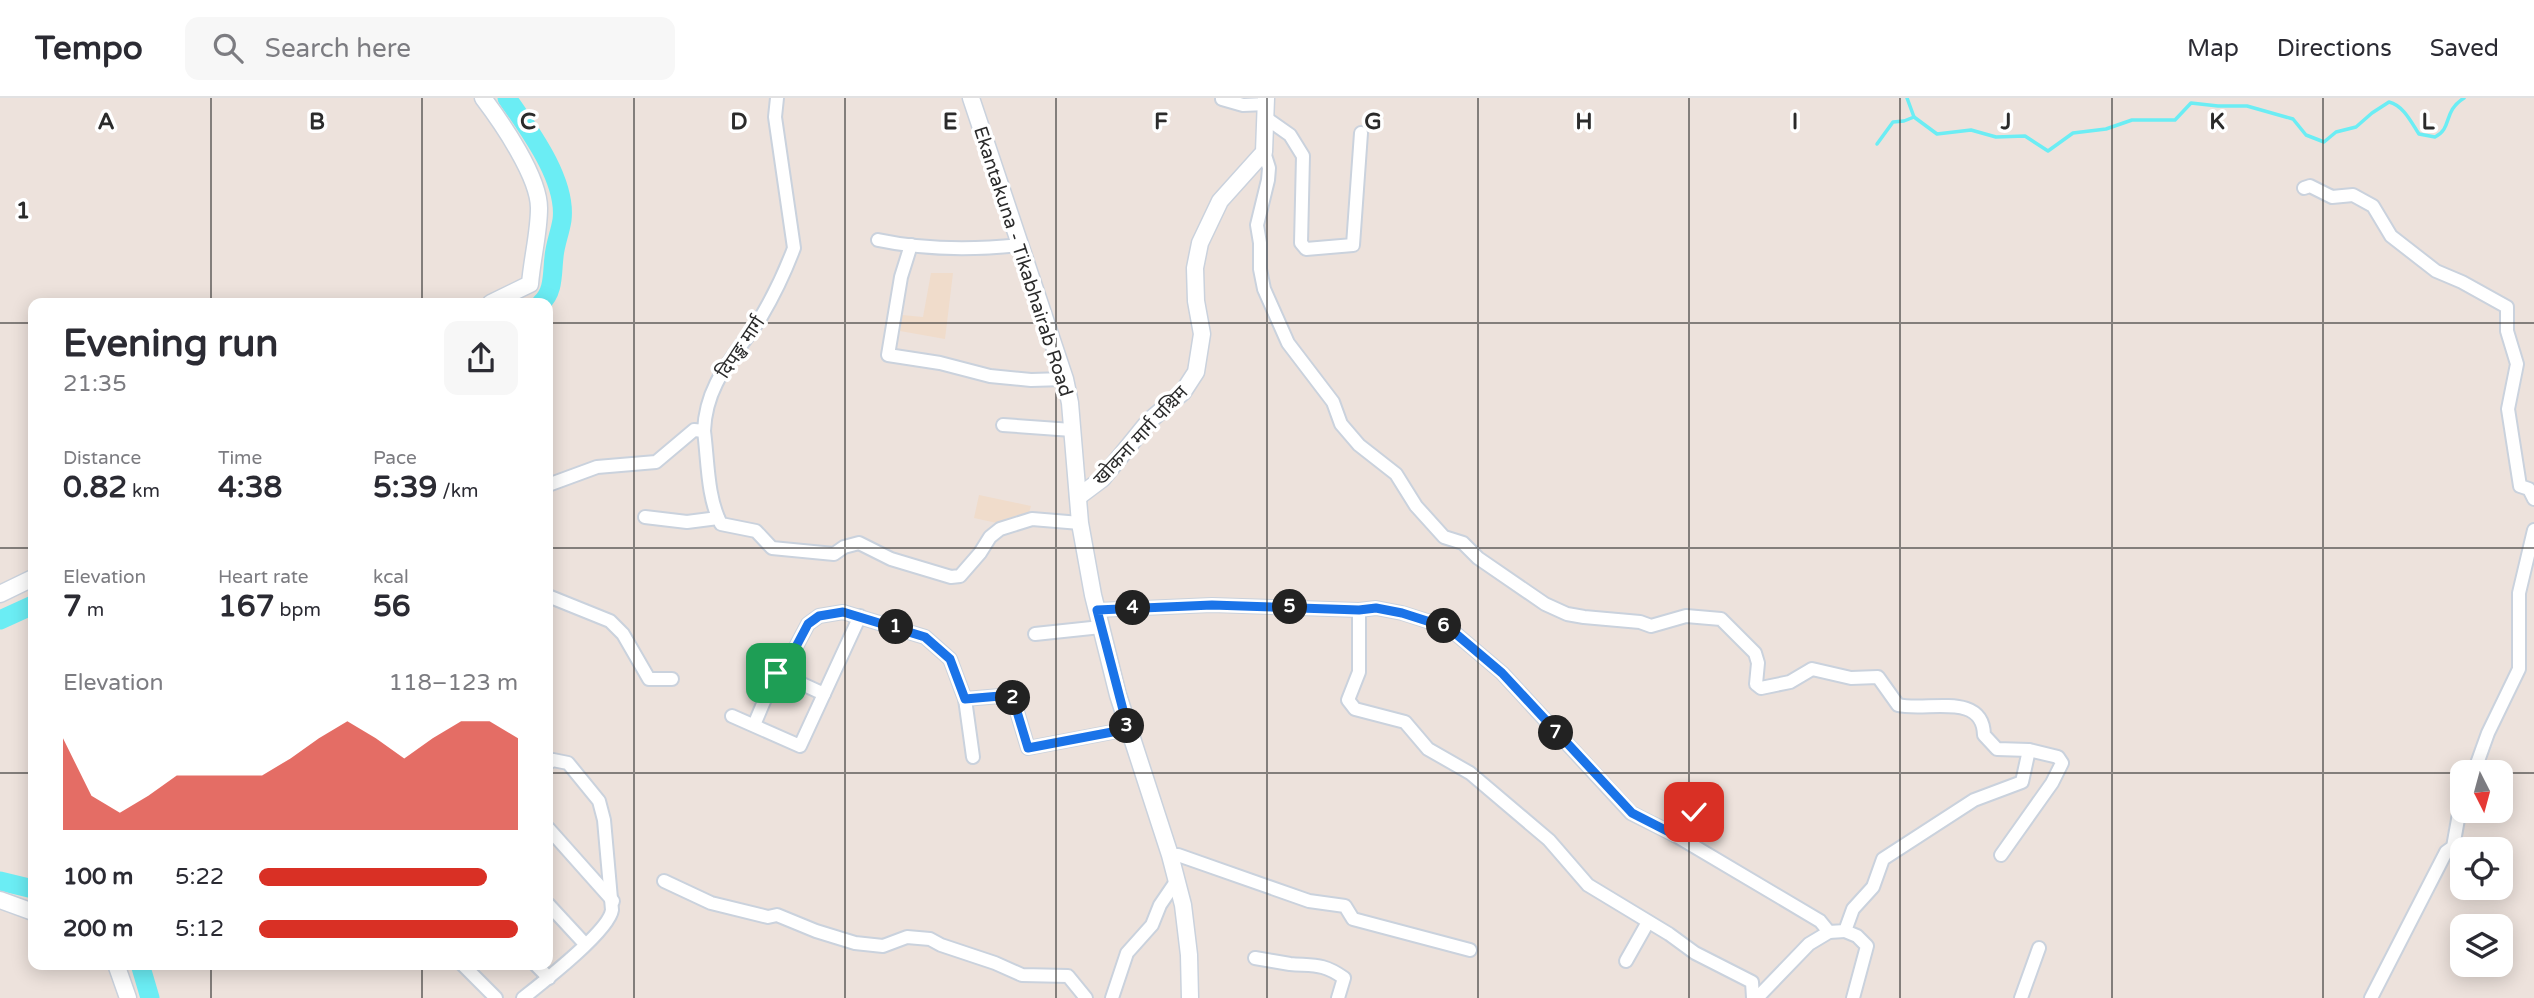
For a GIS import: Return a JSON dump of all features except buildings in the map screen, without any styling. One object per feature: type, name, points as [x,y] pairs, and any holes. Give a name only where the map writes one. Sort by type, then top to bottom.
[{"type":"main road","points":[[483,98],[508,133],[536,188],[539,206],[530,284],[501,298]]},
{"type":"main road","name":"Ekantakuna - Tikabhairab Road","points":[[971,98],[1065,379],[1070,403],[1080,523],[1097,610],[1128,729],[1170,855],[1183,905],[1189,955],[1189,998]]},
{"type":"main road","points":[[1264,152],[1266,107]]},
{"type":"main road","name":"खोकना मार्ग पश्चिम","points":[[1078,497],[1102,479],[1149,421],[1183,392],[1196,372],[1202,334],[1196,301],[1195,268],[1200,243],[1220,201],[1264,152]]},
{"type":"main road","points":[[0,594],[28,580]]},
{"type":"main road","points":[[0,900],[28,910]]},
{"type":"main road","points":[[118,970],[128,998]]},
{"type":"street","name":"दिपङ्ख मार्ग","points":[[718,518],[704,431],[710,392],[760,318],[794,248],[775,117],[777,98]]},
{"type":"street","points":[[1222,99],[1266,107],[1290,135],[1303,156],[1301,243],[1306,249],[1353,246],[1361,133]]},
{"type":"street","points":[[1264,152],[1269,168],[1257,225],[1261,278],[1273,311],[1288,343],[1333,402],[1341,424],[1359,444],[1396,474],[1416,506],[1444,537],[1463,543],[1478,558],[1535,598],[1567,614],[1632,620],[1650,626],[1686,616],[1721,619],[1755,653],[1758,663],[1755,680],[1761,688],[1790,682],[1812,669],[1851,678],[1878,677],[1898,705],[1954,705],[1975,713],[1984,723],[1984,736],[1997,749],[2029,750],[2058,757],[2062,764],[2052,783],[2001,855]]},
{"type":"street","points":[[2304,188],[2310,186],[2332,197],[2353,195],[2373,206],[2391,236],[2435,271],[2462,282],[2507,307],[2507,331],[2517,364],[2508,409],[2520,486],[2529,489],[2534,499]]},
{"type":"street","points":[[878,240],[911,245],[982,249],[1021,245]]},
{"type":"street","points":[[911,245],[901,277],[888,355],[940,363],[990,376],[1031,380],[1065,379]]},
{"type":"street","points":[[1003,425],[1072,430]]},
{"type":"street","points":[[553,483],[597,467],[656,462],[694,430],[704,431]]},
{"type":"street","points":[[645,517],[687,522],[718,518],[721,524],[756,531],[772,548],[834,554],[844,547],[859,543],[891,559],[951,577],[960,576],[980,554],[990,537],[1000,529],[1032,519],[1080,523]]},
{"type":"street","points":[[2478,760],[2518,669],[2519,593],[2534,530]]},
{"type":"street","points":[[553,598],[610,621],[623,634],[649,679],[672,679]]},
{"type":"street","points":[[1097,610],[1212,605],[1359,610],[1376,608],[1449,628],[1502,673],[1632,813],[1675,835],[1820,921],[1829,932]]},
{"type":"street","points":[[1359,610],[1359,672],[1348,700],[1355,709],[1405,722],[1429,749],[1470,773],[1549,840],[1588,884],[1695,953],[1752,982],[1755,998]]},
{"type":"street","points":[[754,725],[778,674],[808,624],[819,616],[843,612],[925,637],[950,659],[965,699],[973,757]]},
{"type":"street","points":[[732,716],[800,746],[860,616]]},
{"type":"street","points":[[1035,634],[1101,627]]},
{"type":"street","points":[[754,662],[824,694]]},
{"type":"street","points":[[965,699],[1012,695],[1028,748],[1128,729]]},
{"type":"street","points":[[1845,931],[1853,909],[1873,887],[1883,859],[1974,800],[2022,782],[2029,750]]},
{"type":"street","points":[[523,998],[549,978],[611,916],[613,901],[604,820],[599,801],[568,763],[553,760]]},
{"type":"street","points":[[1675,835],[1694,812]]},
{"type":"street","points":[[2371,998],[2446,852],[2453,847],[2457,823]]},
{"type":"street","points":[[553,834],[613,901]]},
{"type":"street","points":[[1170,855],[1178,855],[1309,901],[1345,906],[1353,919],[1470,950]]},
{"type":"street","points":[[1112,998],[1127,953],[1152,925],[1160,905],[1177,880]]},
{"type":"street","points":[[664,881],[710,903],[768,917],[777,915],[855,943],[883,946],[907,937],[930,939],[995,962],[1022,975],[1068,976],[1086,998]]},
{"type":"street","points":[[553,909],[585,944]]},
{"type":"street","points":[[1626,961],[1648,922]]},
{"type":"street","points":[[1755,998],[1809,944],[1829,932],[1845,931],[1857,936],[1867,946],[1853,998]]},
{"type":"street","points":[[2021,998],[2039,948]]},
{"type":"street","points":[[1255,958],[1292,964],[1322,965],[1333,970],[1344,978],[1338,998]]},
{"type":"street","points":[[468,970],[496,998]]},
{"type":"street","points":[[541,970],[549,978]]},
{"type":"shaded area","points":[[931,273],[953,273],[945,339],[900,331],[902,315],[923,317]]},
{"type":"shaded area","points":[[979,495],[1031,506],[1027,519],[1006,525],[974,518]]},
{"type":"waterway","points":[[507,98],[545,156],[559,189],[562,220],[552,282],[546,298]]},
{"type":"waterway","points":[[1907,98],[1914,117],[1937,134],[1971,130],[1996,137],[2025,136],[2048,151],[2073,133],[2106,129],[2132,120],[2175,120],[2191,103],[2247,106],[2293,119],[2306,135],[2324,142],[2336,132],[2356,127],[2389,102],[2403,111],[2419,134],[2435,137],[2444,129],[2457,103],[2464,98]]},
{"type":"waterway","points":[[1877,144],[1893,122],[1914,117]]},
{"type":"waterway","points":[[0,620],[28,607]]},
{"type":"waterway","points":[[0,881],[28,888]]},
{"type":"waterway","points":[[142,970],[150,998]]},
{"type":"route","points":[[776,673],[781,675],[808,624],[819,616],[843,612],[868,618],[925,637],[950,659],[965,699],[1012,695],[1028,748],[1128,729],[1097,610],[1212,605],[1359,610],[1376,608],[1413,615],[1449,628],[1477,650],[1526,698],[1560,738],[1632,813],[1675,835],[1694,812]]}]
